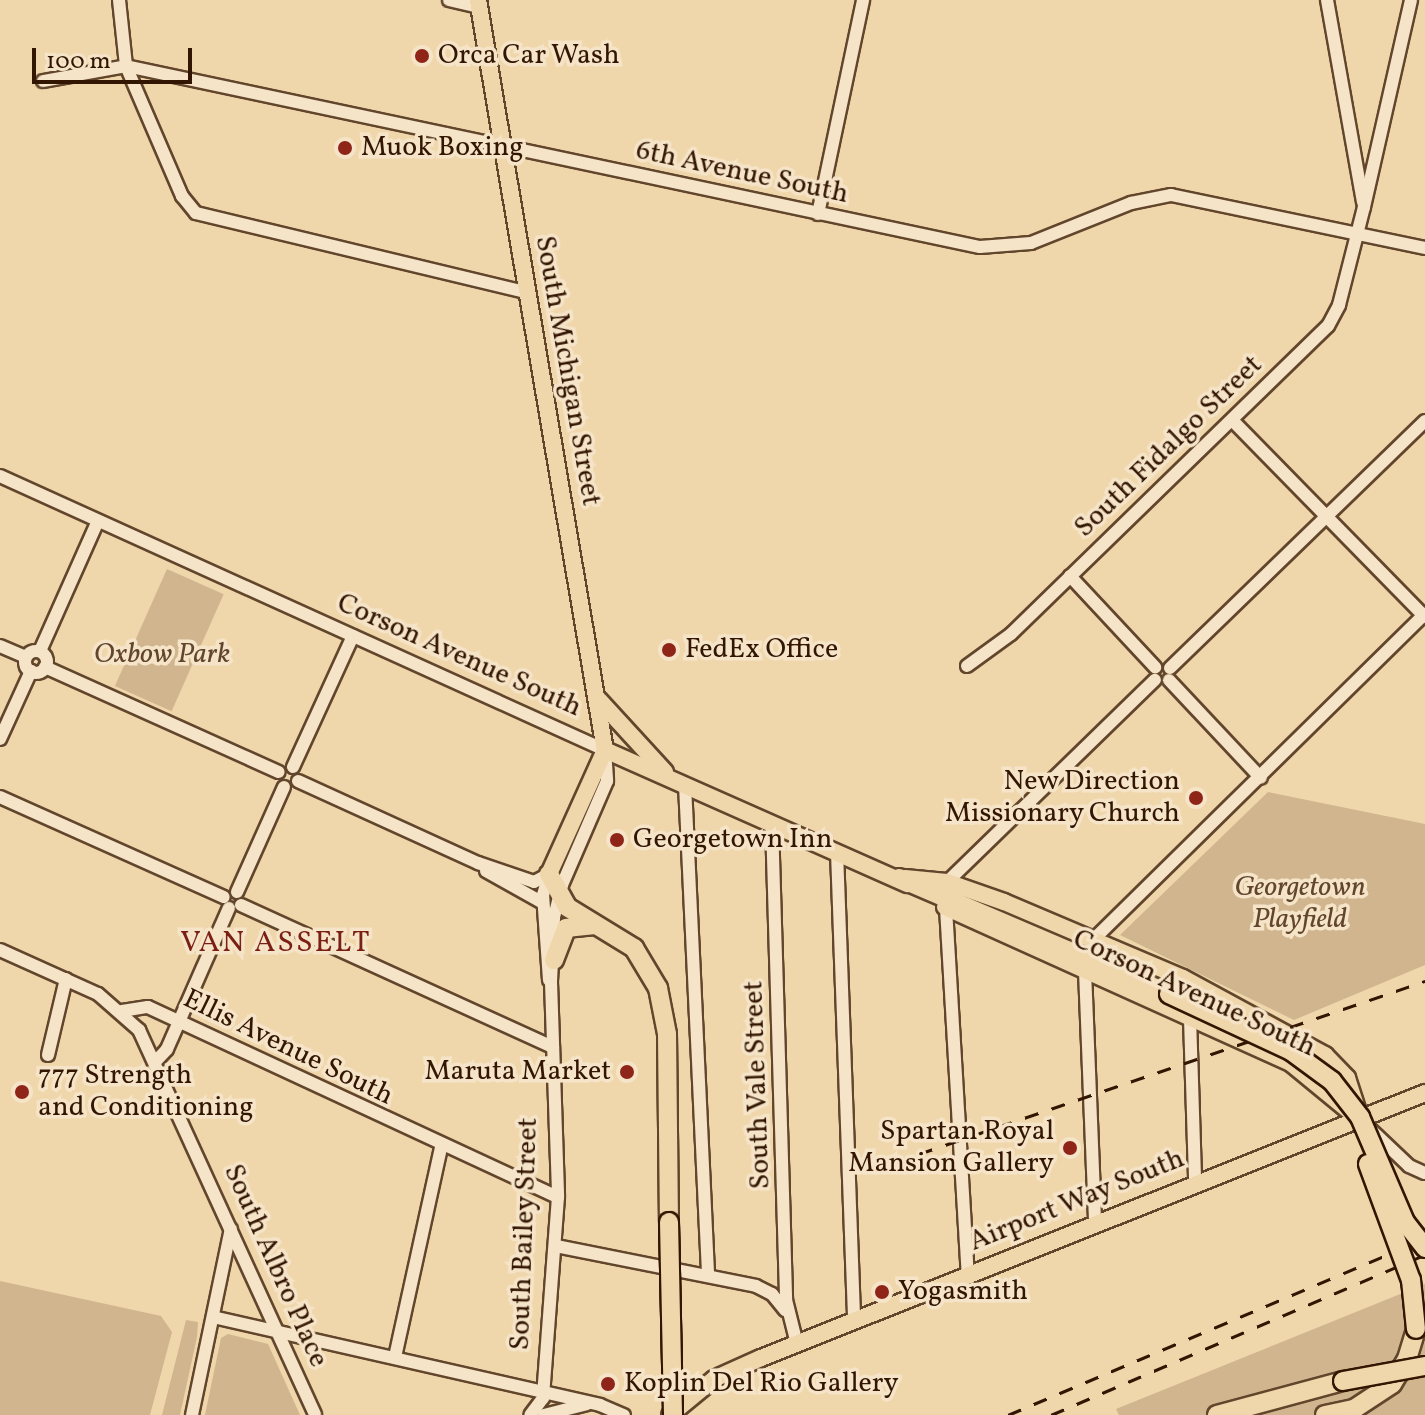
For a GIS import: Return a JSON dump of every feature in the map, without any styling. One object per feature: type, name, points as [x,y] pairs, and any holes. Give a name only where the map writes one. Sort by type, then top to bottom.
[{"type":"highway","points":[[549,874],[551,900],[599,925],[639,954],[662,1001],[667,1034],[671,1415]]},
{"type":"highway","points":[[899,878],[987,912],[1291,1051],[1350,1101],[1405,1222],[1425,1248]]},
{"type":"highway","points":[[554,960],[566,928],[599,925]]},
{"type":"highway","points":[[1325,1415],[1354,1409],[1392,1384],[1407,1359],[1416,1329],[1411,1280],[1350,1101]]},
{"type":"highway","points":[[1217,1415],[1343,1381],[1425,1366]]},
{"type":"highway","points":[[1231,1415],[1259,1403]]},
{"type":"main road","name":"South Michigan Street","points":[[478,3],[605,750]]},
{"type":"main road","points":[[596,696],[630,740],[680,783]]},
{"type":"main road","points":[[549,874],[605,750]]},
{"type":"main road","name":"Corson Avenue South","points":[[605,750],[899,878],[946,908],[1305,1071],[1360,1120]]},
{"type":"main road","name":"Corson Avenue South","points":[[899,878],[947,882],[1094,939],[1231,1005],[1333,1062],[1348,1080],[1360,1120]]},
{"type":"main road","points":[[1220,1031],[1231,1005]]},
{"type":"main road","name":"Airport Way South","points":[[671,1415],[714,1379],[1095,1221],[1425,1093]]},
{"type":"street","points":[[119,0],[126,66],[182,196],[196,213],[258,232],[528,293]]},
{"type":"street","points":[[449,0],[478,3]]},
{"type":"street","points":[[818,214],[863,0]]},
{"type":"street","points":[[1327,0],[1364,207]]},
{"type":"street","name":"South Fidalgo Street","points":[[967,666],[1011,634],[1328,326],[1339,305],[1364,207],[1411,0]]},
{"type":"street","name":"6th Avenue South","points":[[43,81],[126,66],[818,214],[1003,247],[1050,238],[1131,203],[1171,195],[1425,248]]},
{"type":"street","points":[[1094,939],[1424,616],[1233,421]]},
{"type":"street","points":[[947,882],[1165,676],[1425,421]]},
{"type":"street","name":"Corson Avenue South","points":[[0,476],[605,750]]},
{"type":"street","points":[[45,667],[40,651],[98,521]]},
{"type":"street","points":[[1070,576],[1261,778]]},
{"type":"street","points":[[353,636],[293,767],[298,781],[478,863],[551,900]]},
{"type":"street","points":[[0,646],[26,657],[40,651]]},
{"type":"street","points":[[0,739],[31,671],[26,657]]},
{"type":"street","points":[[31,671],[45,667],[279,772],[293,767]]},
{"type":"street","name":"South Bailey Street","points":[[551,982],[545,966],[551,900],[607,781],[605,750]]},
{"type":"street","points":[[156,1061],[178,1023],[284,787],[279,772]]},
{"type":"street","points":[[284,787],[298,781]]},
{"type":"street","points":[[680,783],[708,1275]]},
{"type":"street","points":[[0,797],[553,1047]]},
{"type":"street","name":"South Vale Street","points":[[772,823],[788,1316],[797,1344]]},
{"type":"street","points":[[837,852],[854,1320]]},
{"type":"street","points":[[478,863],[534,882],[549,874]]},
{"type":"street","name":"South Bailey Street","points":[[544,1392],[558,1197],[551,900]]},
{"type":"street","points":[[946,908],[968,1274]]},
{"type":"street","name":"Ellis Avenue South","points":[[0,950],[66,979],[122,1011],[148,1007],[441,1147],[558,1197]]},
{"type":"street","points":[[1085,971],[1095,1221]]},
{"type":"street","points":[[48,1055],[66,979]]},
{"type":"street","name":"South Albro Place","points":[[122,1011],[156,1061],[315,1415]]},
{"type":"street","points":[[1190,1018],[1189,1067],[1195,1181]]},
{"type":"street","points":[[1360,1120],[1409,1166],[1425,1173]]},
{"type":"street","points":[[395,1357],[441,1147]]},
{"type":"street","points":[[192,1415],[231,1229]]},
{"type":"street","points":[[556,1246],[765,1289],[788,1316]]},
{"type":"street","points":[[213,1317],[595,1404],[624,1415]]},
{"type":"street","points":[[513,1385],[529,1397],[528,1415]]},
{"type":"street","points":[[528,1415],[544,1392]]},
{"type":"street","points":[[544,1415],[595,1404],[613,1415]]},
{"type":"green space","name":"Oxbow Park","points":[[167,569],[224,594],[172,711],[115,686]]},
{"type":"green space","name":"Georgetown Playfield","points":[[1268,792],[1425,824],[1425,965],[1294,1020],[1120,935]]},
{"type":"green space","points":[[0,1281],[161,1316],[172,1332],[150,1415],[0,1415]]},
{"type":"green space","points":[[1425,1284],[1425,1415],[1119,1415],[1116,1409]]},
{"type":"green space","points":[[186,1320],[198,1322],[180,1415],[162,1415]]},
{"type":"green space","points":[[228,1334],[268,1344],[300,1415],[205,1415],[221,1338]]},
{"type":"railway","points":[[866,1172],[1425,981]]},
{"type":"railway","points":[[1008,1415],[1425,1239]]},
{"type":"railway","points":[[1051,1415],[1425,1255]]},
{"type":"place","name":"Orca Car Wash","points":[[422,56]]},
{"type":"place","name":"Muok Boxing","points":[[345,148]]},
{"type":"place","name":"FedEx Office","points":[[669,650]]},
{"type":"place","name":"New Direction Missionary Church","points":[[1196,798]]},
{"type":"place","name":"Georgetown Inn","points":[[617,840]]},
{"type":"place","name":"Maruta Market","points":[[627,1072]]},
{"type":"place","name":"777 Strength and Conditioning","points":[[22,1092]]},
{"type":"place","name":"Spartan Royal Mansion Gallery","points":[[1070,1148]]},
{"type":"place","name":"Yogasmith","points":[[882,1292]]},
{"type":"place","name":"Koplin Del Rio Gallery","points":[[608,1384]]},
{"type":"district","name":"VAN ASSELT","points":[[276,943]]}]
